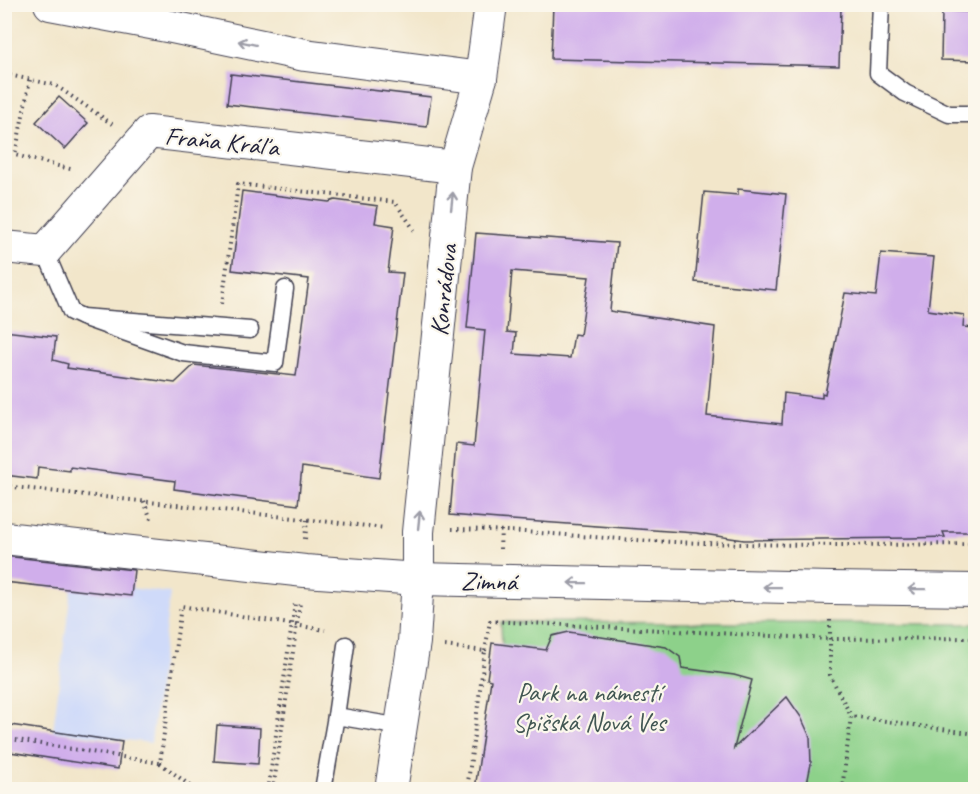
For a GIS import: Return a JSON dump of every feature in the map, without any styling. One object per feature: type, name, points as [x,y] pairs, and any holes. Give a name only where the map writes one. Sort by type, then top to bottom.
[{"type":"street","points":[[50,4],[305,55],[481,78]]},
{"type":"street","name":"Konrádova","points":[[391,789],[414,642],[418,532],[455,167],[481,78],[491,4]]},
{"type":"street","name":"Fraňa Kráľa","points":[[45,250],[149,132],[455,167]]},
{"type":"street","points":[[4,247],[45,250]]},
{"type":"street","name":"Zimná","points":[[4,538],[303,571],[418,579],[975,590]]},
{"type":"lane","points":[[881,4],[878,73],[905,93],[949,114],[975,114]]},
{"type":"lane","points":[[45,250],[71,312],[183,353],[275,363],[285,289]]},
{"type":"lane","points":[[82,317],[250,330]]},
{"type":"lane","points":[[323,789],[346,645]]},
{"type":"lane","points":[[336,716],[401,727]]},
{"type":"path","points":[[4,74],[55,85],[140,143]]},
{"type":"path","points":[[30,80],[15,155],[67,168],[105,182]]},
{"type":"path","points":[[219,328],[238,184],[395,202],[418,239]]},
{"type":"path","points":[[4,486],[418,532],[441,529],[501,530],[673,542],[832,545],[975,544]]},
{"type":"path","points":[[273,789],[297,626],[308,520]]},
{"type":"path","points":[[268,789],[291,625],[303,571]]},
{"type":"path","points":[[831,588],[830,675],[850,716],[842,789]]},
{"type":"path","points":[[160,763],[181,606],[332,631]]},
{"type":"path","points":[[467,789],[490,621],[830,639],[975,638]]},
{"type":"path","points":[[414,642],[485,651]]},
{"type":"path","points":[[850,716],[975,734]]},
{"type":"path","points":[[4,738],[160,763],[196,789]]},
{"type":"shaded area","points":[[72,581],[170,593],[151,743],[53,731]]},
{"type":"green space","name":"Park na námestí Spišská Nová Ves","points":[[501,622],[975,624],[975,789],[508,789]]},
{"type":"building","points":[[553,4],[690,4],[841,8],[839,66],[551,59]]},
{"type":"building","points":[[942,11],[975,12],[975,61],[941,60]]},
{"type":"building","points":[[231,74],[431,97],[427,127],[227,104]]},
{"type":"building","points":[[59,97],[88,123],[65,149],[36,122]]},
{"type":"building","points":[[738,189],[786,194],[776,290],[695,282],[704,192],[738,195]]},
{"type":"building","points":[[242,191],[378,206],[375,223],[394,226],[388,272],[403,273],[379,478],[302,467],[298,505],[174,489],[175,481],[70,467],[70,471],[38,467],[37,479],[4,475],[4,331],[56,337],[53,360],[68,364],[67,368],[175,383],[194,365],[296,376],[309,279],[232,270]]},
{"type":"building","points":[[476,233],[617,243],[610,311],[715,327],[707,416],[782,424],[784,393],[822,398],[822,393],[825,394],[845,293],[876,296],[881,253],[934,257],[928,310],[964,315],[963,327],[975,328],[975,532],[943,532],[945,537],[744,540],[696,533],[450,515],[456,444],[474,446],[485,330],[467,328]],"holes":[[[512,271],[589,277],[580,335],[574,334],[570,358],[514,354],[516,333],[507,332]]]},
{"type":"building","points":[[4,556],[134,570],[131,596],[4,582]]},
{"type":"building","points":[[569,632],[666,647],[680,657],[682,668],[734,675],[752,680],[734,748],[787,697],[801,717],[810,737],[811,764],[806,789],[475,789],[491,680],[487,679],[492,643],[546,650],[552,636]]},
{"type":"building","points":[[4,724],[122,742],[118,769],[4,751]]},
{"type":"building","points":[[217,725],[260,728],[258,764],[214,761]]}]
